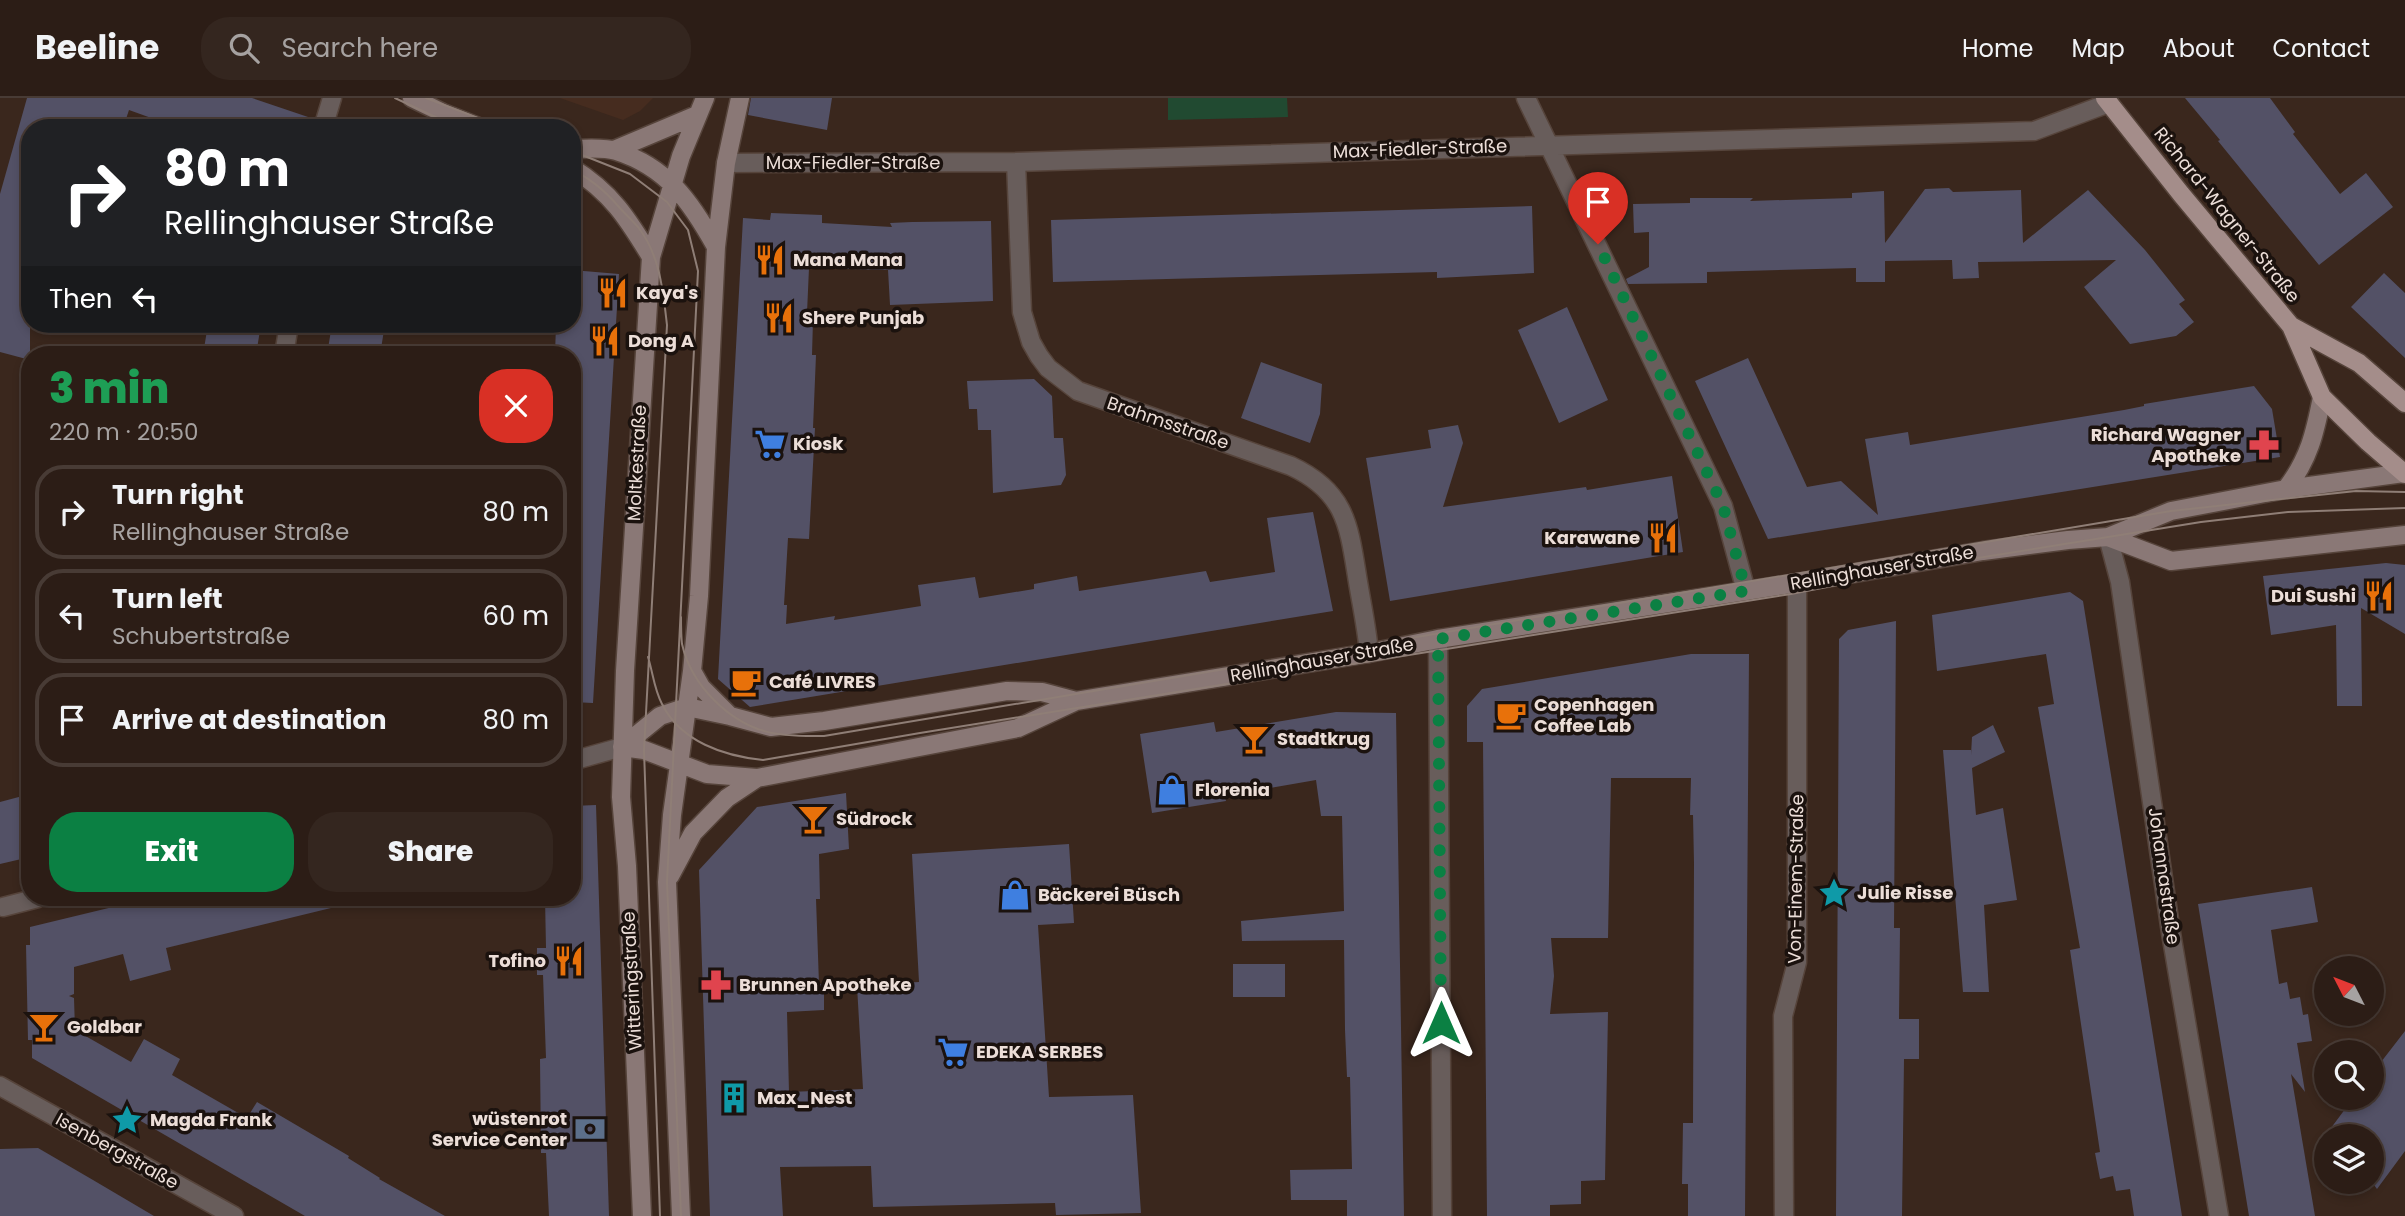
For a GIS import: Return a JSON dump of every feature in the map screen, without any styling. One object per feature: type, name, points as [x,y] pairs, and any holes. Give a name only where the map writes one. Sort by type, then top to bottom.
[{"type":"main road","name":"Richard-Wagner-Straße","points":[[2107,100],[2180,194],[2291,326],[2322,397],[2368,442],[2405,473]]},
{"type":"main road","name":"Richard-Wagner-Straße","points":[[2291,326],[2359,363],[2405,403]]},
{"type":"street","points":[[326,119],[332,98]]},
{"type":"street","points":[[412,98],[458,119]]},
{"type":"street","name":"Moltkestraße","points":[[622,747],[651,257],[672,183],[705,98]]},
{"type":"street","points":[[681,1216],[667,882],[678,762],[692,671],[699,596],[716,247],[726,163],[740,98]]},
{"type":"street","points":[[1527,98],[1723,506],[1746,591]]},
{"type":"street","name":"Max-Fiedler-Straße","points":[[726,163],[1016,162],[2034,131],[2107,100]]},
{"type":"street","points":[[614,150],[697,115]]},
{"type":"street","points":[[581,149],[614,150],[648,165],[672,183],[695,210],[716,247]]},
{"type":"street","name":"Brahmsstraße","points":[[1016,162],[1022,312],[1031,342],[1039,356],[1048,368],[1078,391],[1291,466],[1320,483],[1338,503],[1350,530],[1369,653]]},
{"type":"street","points":[[581,175],[615,203],[651,257]]},
{"type":"street","points":[[2286,489],[2301,469],[2310,449],[2322,397]]},
{"type":"street","name":"Rellinghauser Straße","points":[[581,758],[622,747],[644,750],[707,774],[758,778],[1018,728],[1076,701],[1369,653],[1438,639],[1983,551],[2108,537],[2172,511],[2286,489],[2405,473]]},
{"type":"street","name":"Rellinghauser Straße","points":[[2108,537],[2171,561],[2405,535]]},
{"type":"street","name":"Johannastraße","points":[[2108,537],[2120,582],[2171,933],[2219,1216]]},
{"type":"street","name":"Von-Einem-Straße","points":[[1784,1216],[1783,1016],[1797,962],[1797,583]]},
{"type":"street","points":[[1438,639],[1442,1216]]},
{"type":"street","name":"Rellinghauser Straße","points":[[692,671],[701,687],[730,716]]},
{"type":"street","name":"Rellinghauser Straße","points":[[622,747],[660,716],[687,708],[771,727],[1007,691],[1042,692],[1076,701]]},
{"type":"street","name":"Witteringstraße","points":[[622,747],[621,797],[628,880],[642,1216]]},
{"type":"street","points":[[667,882],[693,832],[727,798],[758,778]]},
{"type":"street","points":[[1,910],[21,904]]},
{"type":"street","name":"Isenbergstraße","points":[[0,1086],[234,1216]]},
{"type":"shaded area","points":[[560,98],[653,98],[640,111],[623,120]]},
{"type":"green space","points":[[1168,98],[1287,98],[1288,117],[1168,120]]},
{"type":"building","points":[[27,98],[252,98],[314,119],[154,119],[129,110],[126,119],[21,119]]},
{"type":"building","points":[[751,98],[832,98],[827,130],[748,115]]},
{"type":"building","points":[[2185,98],[2270,98],[2295,132],[2293,134],[2340,194],[2366,173],[2393,207],[2319,265]]},
{"type":"building","points":[[21,119],[21,333],[30,333],[30,346],[21,346],[21,358],[0,352],[0,194]]},
{"type":"building","points":[[1949,188],[1953,192],[2021,190],[2023,243],[2088,190],[2145,250],[2185,300],[2179,304],[2194,322],[2176,336],[2130,344],[2084,287],[2116,260],[1978,262],[1979,278],[1953,279],[1952,260],[1885,261],[1885,282],[1856,282],[1856,268],[1707,272],[1707,283],[1628,284],[1626,279],[1649,267],[1649,232],[1634,233],[1633,204],[1690,203],[1690,198],[1753,198],[1750,201],[1852,198],[1852,193],[1884,191],[1885,243],[1925,189]]},
{"type":"building","points":[[1532,206],[1534,273],[1437,278],[1437,272],[1053,282],[1051,220]]},
{"type":"building","points":[[771,213],[822,215],[822,223],[892,227],[890,223],[991,221],[993,301],[890,305],[888,270],[809,268],[807,313],[813,320],[812,355],[816,355],[809,539],[788,538],[784,605],[787,605],[786,624],[835,616],[834,620],[921,606],[918,585],[975,577],[979,598],[1034,589],[1034,584],[1077,576],[1079,591],[1206,571],[1210,582],[1275,572],[1267,518],[1313,512],[1333,611],[750,707],[718,679],[743,218],[770,220]]},
{"type":"building","points":[[581,271],[619,274],[593,703],[581,702],[581,346],[555,346],[556,333],[581,333]]},
{"type":"building","points":[[2384,273],[2405,293],[2405,358],[2351,307]]},
{"type":"building","points":[[1567,307],[1608,400],[1559,423],[1518,330]]},
{"type":"building","points":[[207,333],[260,333],[257,346],[204,346]]},
{"type":"building","points":[[331,333],[384,333],[381,346],[328,346]]},
{"type":"building","points":[[1748,358],[1807,487],[1841,481],[1878,515],[1865,439],[1908,432],[1910,445],[2254,386],[2272,409],[2280,457],[1768,539],[1695,381]]},
{"type":"building","points":[[1261,362],[1322,384],[1320,414],[1310,443],[1241,418]]},
{"type":"building","points":[[1034,379],[1052,396],[1054,438],[1063,438],[1066,475],[1061,485],[993,493],[991,430],[978,430],[977,409],[969,409],[967,381]]},
{"type":"building","points":[[1458,425],[1463,443],[1443,507],[1586,487],[1587,490],[1672,476],[1683,552],[1390,601],[1366,458],[1431,448],[1428,430]]},
{"type":"building","points":[[2386,563],[2405,565],[2405,634],[2361,608],[2362,706],[2337,706],[2336,625],[2271,635],[2263,576]]},
{"type":"building","points":[[2070,592],[2083,601],[2182,1216],[2134,1216],[2130,1189],[2116,1191],[2113,1176],[2100,1179],[2095,1153],[2100,1152],[2070,950],[2080,948],[2038,707],[2054,704],[2046,654],[1937,671],[1932,615]]},
{"type":"building","points":[[1896,621],[1894,928],[1900,928],[1899,1019],[1919,1019],[1919,1059],[1904,1059],[1902,1216],[1836,1216],[1839,639],[1848,630]]},
{"type":"building","points":[[1691,654],[1749,654],[1745,1216],[1688,1216],[1688,1184],[1682,1184],[1683,1123],[1693,1123],[1694,863],[1693,815],[1690,815],[1691,778],[1611,778],[1608,938],[1551,938],[1554,976],[1550,1014],[1608,1012],[1605,1180],[1581,1181],[1581,1204],[1550,1205],[1550,1216],[1487,1216],[1483,742],[1467,742],[1467,706],[1482,689]]},
{"type":"building","points":[[1336,712],[1396,713],[1404,1216],[1347,1216],[1347,1200],[1291,1200],[1290,1170],[1352,1169],[1350,1077],[1347,1077],[1345,1030],[1344,940],[1242,941],[1241,921],[1344,911],[1342,816],[1321,816],[1316,780],[1225,796],[1226,801],[1152,813],[1140,734],[1214,722],[1216,732]]},
{"type":"building","points":[[1993,725],[2005,752],[1972,768],[1976,815],[2003,808],[2017,900],[1984,905],[1989,992],[1963,992],[1943,750],[1971,750],[1971,755],[1972,737]]},
{"type":"building","points":[[846,793],[849,849],[819,854],[820,899],[816,899],[819,984],[824,984],[824,1010],[787,1012],[789,1092],[863,1089],[857,986],[919,982],[912,854],[1069,844],[1074,923],[1038,925],[1049,1097],[1133,1095],[1141,1213],[1056,1215],[1055,1203],[873,1207],[871,1166],[780,1167],[783,1216],[710,1216],[699,870],[757,807]]},
{"type":"building","points":[[21,796],[21,859],[0,864],[0,802]]},
{"type":"building","points":[[596,805],[609,1216],[549,1216],[546,1153],[541,1153],[540,1059],[546,1058],[543,975],[537,975],[537,948],[546,948],[545,906],[581,906],[581,806]]},
{"type":"building","points":[[2312,887],[2318,922],[2271,930],[2279,984],[2287,982],[2290,999],[2300,997],[2303,1015],[2308,1014],[2312,1041],[2297,1043],[2305,1092],[2291,1074],[2315,1216],[2249,1216],[2198,904]]},
{"type":"building","points":[[117,906],[331,906],[166,948],[171,970],[130,981],[123,954],[74,967],[74,994],[69,996],[74,998],[75,1030],[131,1062],[144,1039],[180,1059],[172,1075],[247,1118],[257,1102],[349,1156],[348,1158],[379,1179],[445,1216],[305,1216],[32,1058],[32,1040],[28,1040],[26,945],[30,945],[30,927]]},
{"type":"building","points":[[1233,964],[1285,964],[1285,997],[1233,997]]},
{"type":"building","points":[[2405,1031],[2405,1151],[2384,1180],[2384,1124],[2334,1124],[2344,1110],[2384,1110],[2384,1058]]},
{"type":"building","points":[[38,1148],[154,1216],[0,1216],[0,1149]]},
{"type":"tram line","points":[[395,98],[440,119]]},
{"type":"tram line","points":[[426,98],[481,119]]},
{"type":"tram line","points":[[581,155],[630,174],[667,202],[688,230],[698,271],[667,882],[681,1216]]},
{"type":"tram line","points":[[581,175],[603,191],[636,224],[645,238],[656,261],[667,325],[644,750],[660,1216]]},
{"type":"tram line","points":[[681,617],[682,644],[690,667],[703,688],[727,711],[739,720],[764,731],[792,736],[824,736],[2171,511],[2356,491],[2405,492]]},
{"type":"tram line","points":[[648,657],[659,698],[680,728],[719,751],[763,760],[1791,594],[1959,561],[2201,522],[2288,512],[2405,508]]},
{"type":"place","name":"Mana Mana","points":[[770,260]]},
{"type":"place","name":"Kaya's","points":[[613,293]]},
{"type":"place","name":"Shere Punjab","points":[[779,318]]},
{"type":"place","name":"Dong A","points":[[605,341]]},
{"type":"place","name":"Kiosk","points":[[770,444]]},
{"type":"place","name":"Richard Wagner Apotheke","points":[[2264,445]]},
{"type":"place","name":"Karawane","points":[[1663,538]]},
{"type":"place","name":"Dui Sushi","points":[[2379,596]]},
{"type":"place","name":"Café LIVRES","points":[[746,682]]},
{"type":"place","name":"Copenhagen Coffee Lab","points":[[1511,715]]},
{"type":"place","name":"Stadtkrug","points":[[1254,739]]},
{"type":"place","name":"Florenia","points":[[1172,790]]},
{"type":"place","name":"Südrock","points":[[813,819]]},
{"type":"place","name":"Julie Risse","points":[[1834,893]]},
{"type":"place","name":"Bäckerei Büsch","points":[[1015,895]]},
{"type":"place","name":"Tofino","points":[[569,961]]},
{"type":"place","name":"Brunnen Apotheke","points":[[716,985]]},
{"type":"place","name":"Goldbar","points":[[44,1027]]},
{"type":"place","name":"EDEKA SERBES","points":[[953,1052]]},
{"type":"place","name":"Max_Nest","points":[[734,1098]]},
{"type":"place","name":"Magda Frank","points":[[127,1120]]},
{"type":"place","name":"wüstenrot Service Center","points":[[590,1129]]},
{"type":"route","points":[[1441,1023],[1438,639],[1746,591],[1723,506],[1598,244]]}]
